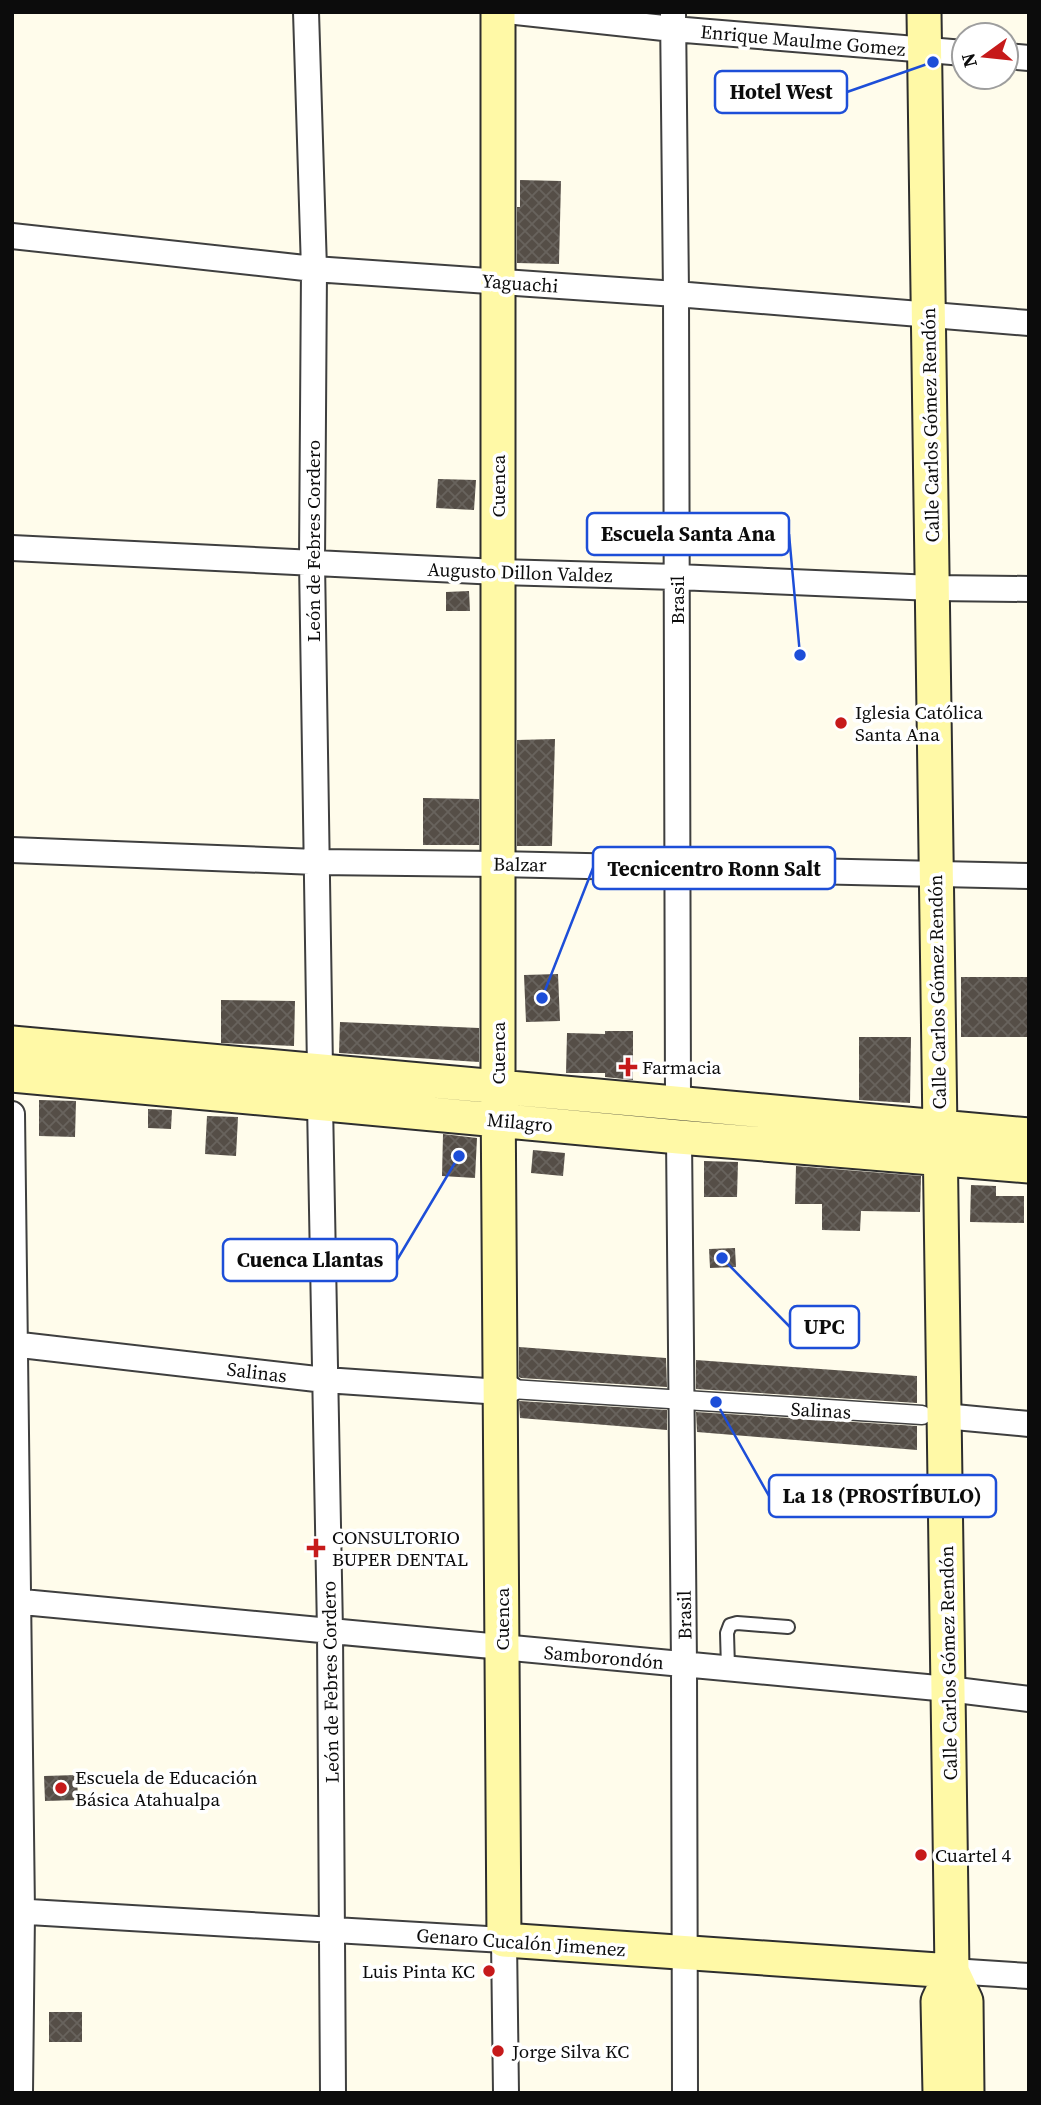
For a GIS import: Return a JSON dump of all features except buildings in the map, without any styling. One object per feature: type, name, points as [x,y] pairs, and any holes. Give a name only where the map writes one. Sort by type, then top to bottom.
[{"type":"main road","name":"Cuenca","points":[[498,12],[498,1085],[506,1390],[502,1647],[504,1940]]},
{"type":"main road","name":"Calle Carlos Gómez Rendón","points":[[924,12],[940,1142],[933,1416],[948,1689],[952,1971],[966,2001],[967,2093]]},
{"type":"main road","points":[[12,1043],[320,1069]]},
{"type":"main road","name":"Milagro","points":[[320,1069],[678,1104],[940,1142],[1029,1166]]},
{"type":"main road","name":"Milagro","points":[[12,1075],[678,1137],[940,1142],[1029,1135]]},
{"type":"main road","name":"Genaro Cucalón Jimenez","points":[[504,1940],[952,1971]]},
{"type":"main road","name":"Calle Carlos Gómez Rendón","points":[[940,2093],[938,2001],[952,1971]]},
{"type":"street","name":"León de Febres Cordero","points":[[306,12],[314,269],[312,562],[320,1069]]},
{"type":"street","name":"Enrique Maulme Gomez","points":[[516,12],[673,20],[950,53]]},
{"type":"street","name":"Brasil","points":[[673,20],[678,1104]]},
{"type":"street","name":"Yaguachi","points":[[12,236],[314,269],[676,294],[1029,323]]},
{"type":"street","name":"Augusto Dillon Valdez","points":[[12,548],[498,572],[1029,589]]},
{"type":"street","name":"Balzar","points":[[12,850],[316,862],[1029,876]]},
{"type":"street","name":"León de Febres Cordero","points":[[320,1104],[330,1631],[333,2093]]},
{"type":"street","points":[[12,1114],[20,2093]]},
{"type":"street","name":"Brasil","points":[[678,1137],[684,1664],[685,2093]]},
{"type":"street","name":"Salinas","points":[[14,1344],[325,1380],[1029,1424]]},
{"type":"street","name":"Samborondón","points":[[15,1602],[948,1689],[1029,1699]]},
{"type":"street","name":"Genaro Cucalón Jimenez","points":[[17,1912],[504,1940]]},
{"type":"street","name":"Cuenca","points":[[504,1940],[506,2093]]},
{"type":"street","name":"Genaro Cucalón Jimenez","points":[[952,1971],[1029,1976]]},
{"type":"lane","points":[[728,1668],[727,1633],[730,1625],[737,1623],[788,1627]]},
{"type":"place","name":"Hotel West","points":[[933,62]]},
{"type":"place","name":"Escuela Santa Ana","points":[[800,655]]},
{"type":"place","name":"Iglesia Católica Santa Ana","points":[[841,723]]},
{"type":"place","name":"Tecnicentro Ronn Salt","points":[[542,998]]},
{"type":"place","name":"Farmacia","points":[[628,1067]]},
{"type":"place","name":"Cuenca Llantas","points":[[459,1156]]},
{"type":"place","name":"UPC","points":[[722,1258]]},
{"type":"place","name":"La 18 (PROSTÍBULO)","points":[[716,1402]]},
{"type":"place","name":"CONSULTORIO BUPER DENTAL","points":[[316,1548]]},
{"type":"place","name":"Escuela de Educación Básica Atahualpa","points":[[61,1788]]},
{"type":"place","name":"Cuartel 4","points":[[921,1855]]},
{"type":"place","name":"Luis Pinta KC","points":[[489,1971]]},
{"type":"place","name":"Jorge Silva KC","points":[[498,2051]]}]
